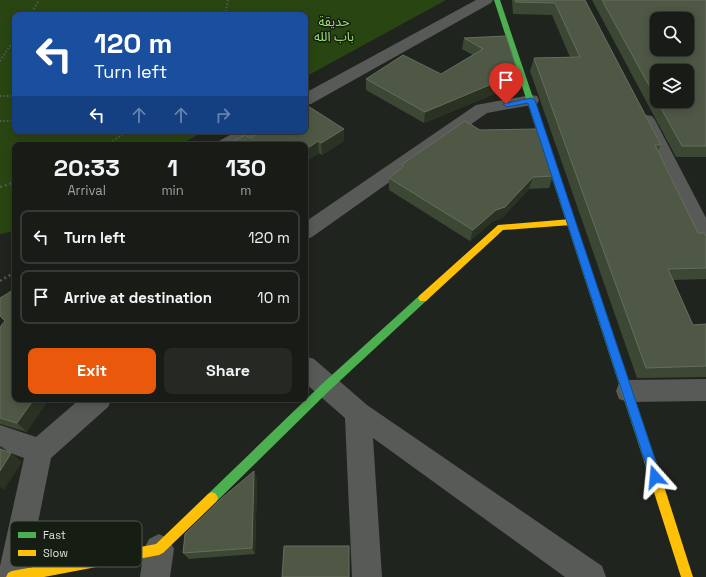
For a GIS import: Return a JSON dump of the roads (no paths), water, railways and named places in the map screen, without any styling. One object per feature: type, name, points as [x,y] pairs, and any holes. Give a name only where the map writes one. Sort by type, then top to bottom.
[{"type":"street","points":[[308,98],[486,0]]},
{"type":"street","points":[[496,0],[628,391],[687,577]]},
{"type":"street","points":[[308,230],[482,109],[531,100]]},
{"type":"street","points":[[638,104],[706,236]]},
{"type":"street","points":[[230,142],[245,134]]},
{"type":"street","points":[[142,564],[157,563],[326,387],[501,227],[571,222]]},
{"type":"street","points":[[308,370],[326,387],[358,413],[591,577]]},
{"type":"street","points":[[628,391],[706,390]]},
{"type":"street","points":[[24,521],[39,451],[96,402]]},
{"type":"street","points":[[358,413],[367,577]]},
{"type":"street","points":[[0,437],[39,451]]},
{"type":"street","points":[[12,576],[112,567]]},
{"type":"park label","name":"حديقة باب الله","points":[[334,28]]}]
